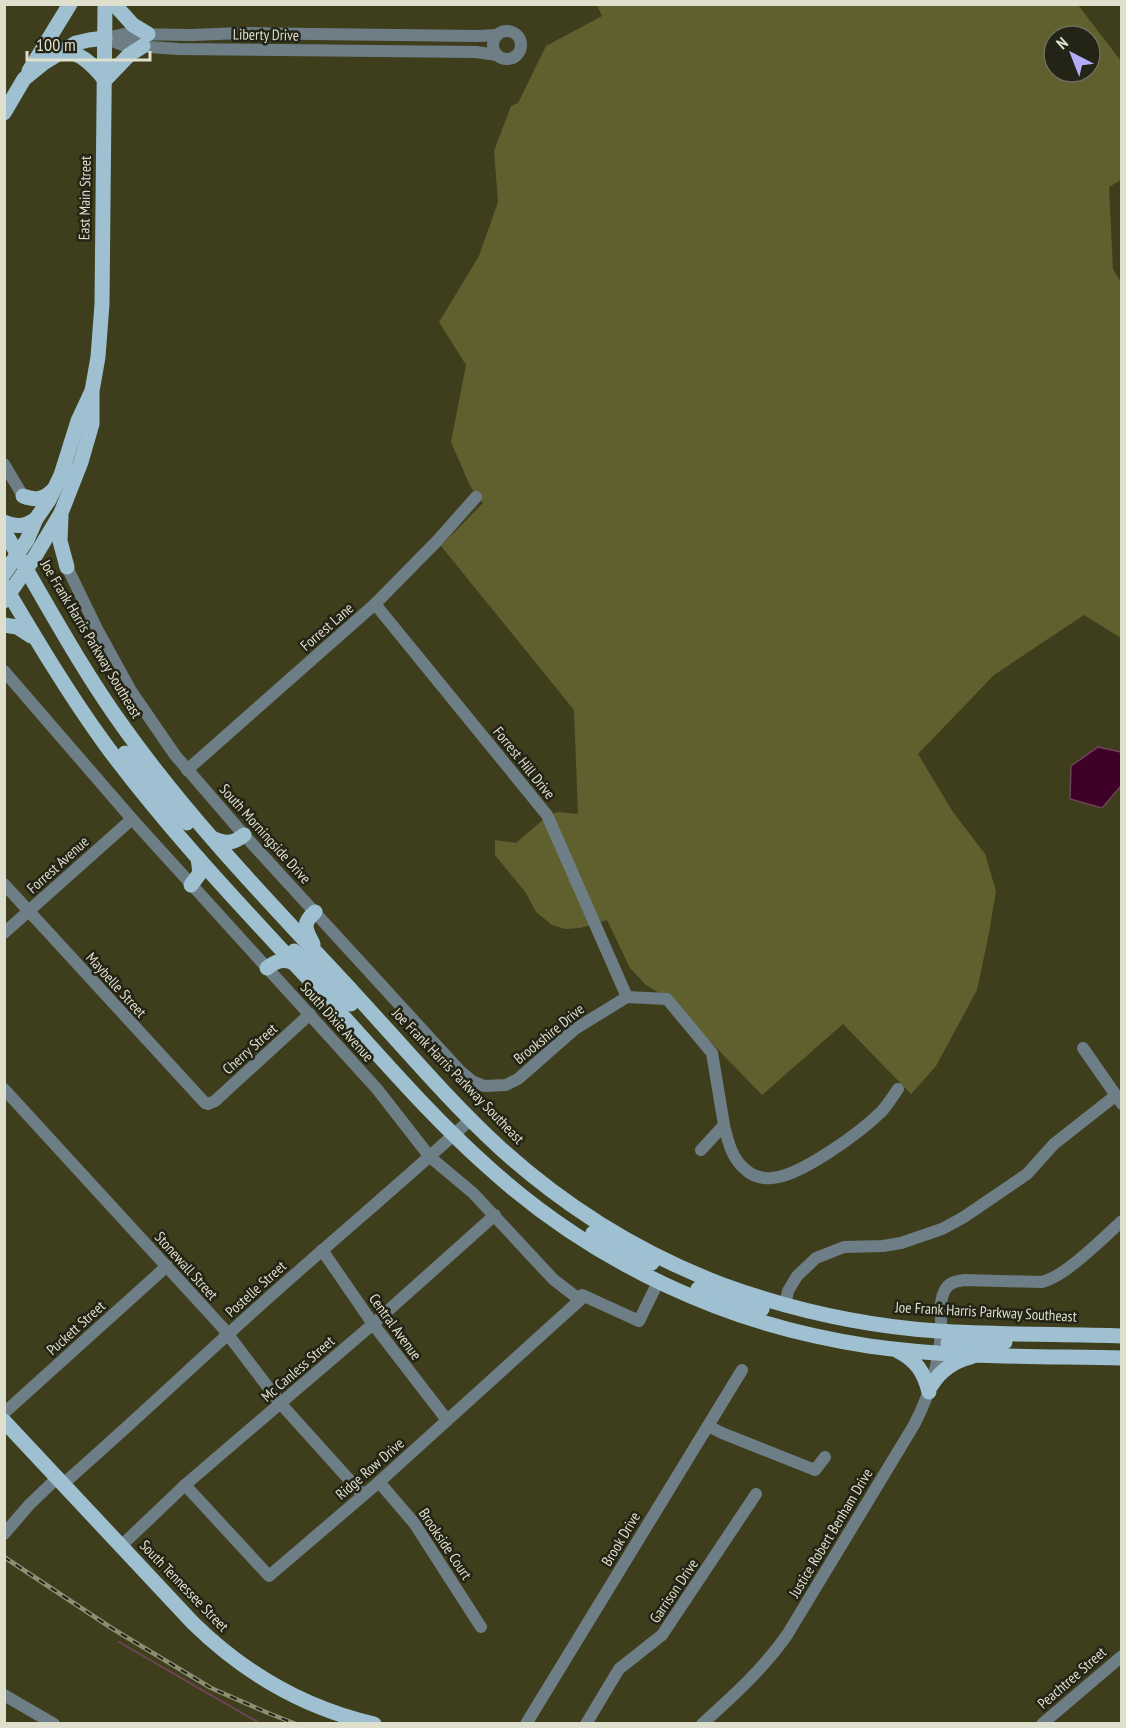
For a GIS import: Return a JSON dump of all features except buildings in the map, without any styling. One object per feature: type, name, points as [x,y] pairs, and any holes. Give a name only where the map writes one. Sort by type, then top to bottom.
[{"type":"main road","points":[[4,113],[70,4]]},
{"type":"main road","name":"East Main Street","points":[[13,576],[61,513],[89,436],[92,390],[101,322],[105,4]]},
{"type":"main road","points":[[60,51],[80,55],[105,80],[146,40],[114,4]]},
{"type":"main road","points":[[24,79],[60,51],[82,41],[105,39]]},
{"type":"main road","name":"East Main Street","points":[[13,576],[36,519],[56,486],[78,421],[92,390]]},
{"type":"main road","points":[[23,496],[39,499],[56,486]]},
{"type":"main road","points":[[4,522],[11,526],[22,526],[36,519],[23,496]]},
{"type":"main road","points":[[61,513],[60,541],[67,567]]},
{"type":"main road","name":"Joe Frank Harris Parkway Southeast","points":[[4,531],[13,576],[36,640],[106,746],[198,858],[294,963],[462,1127],[509,1155],[569,1203],[620,1235],[700,1276],[785,1305],[873,1324],[983,1354],[1122,1358]]},
{"type":"main road","points":[[67,567],[59,557],[51,552],[41,554],[13,576],[85,698],[126,755],[184,820],[225,852]]},
{"type":"main road","name":"Joe Frank Harris Parkway Southeast","points":[[13,576],[78,657],[118,720],[157,772],[225,852],[319,955],[462,1127],[491,1170],[521,1195],[584,1240],[644,1274],[714,1305],[784,1328],[838,1341],[892,1348],[939,1342],[1076,1335],[1122,1336]]},
{"type":"main road","points":[[4,625],[17,627],[36,640]]},
{"type":"main road","points":[[213,838],[229,843],[244,835]]},
{"type":"main road","points":[[191,885],[200,873],[198,858]]},
{"type":"main road","points":[[315,912],[307,920],[306,928],[319,955]]},
{"type":"main road","points":[[266,933],[291,948],[340,993],[462,1127]]},
{"type":"main road","points":[[267,968],[280,960],[294,963]]},
{"type":"main road","points":[[644,1274],[657,1275],[772,1312],[870,1333],[931,1338],[939,1342]]},
{"type":"main road","points":[[892,1348],[903,1353],[917,1365],[930,1389]]},
{"type":"main road","points":[[1038,1356],[1077,1350],[1122,1348]]},
{"type":"main road","points":[[930,1389],[935,1379],[952,1364],[983,1354]]},
{"type":"main road","name":"South Tennessee Street","points":[[4,1421],[200,1630],[221,1649],[281,1690],[315,1705],[374,1724]]},
{"type":"street","points":[[511,30],[517,34],[522,45],[513,58],[502,59],[497,56],[493,45],[497,35],[511,30]]},
{"type":"street","name":"Liberty Drive","points":[[105,39],[122,45],[146,40],[294,34],[497,35]]},
{"type":"street","points":[[294,34],[294,50]]},
{"type":"street","points":[[329,34],[330,50]]},
{"type":"street","points":[[442,52],[445,36]]},
{"type":"street","name":"Liberty Drive","points":[[146,40],[178,49],[476,52],[497,56]]},
{"type":"street","points":[[4,464],[23,496]]},
{"type":"street","name":"Forrest Lane","points":[[188,770],[375,604],[438,540],[476,496]]},
{"type":"street","name":"South Morningside Drive","points":[[67,567],[98,631],[131,691],[188,770],[244,835],[461,1072],[472,1081],[484,1086]]},
{"type":"street","name":"Forrest Hill Drive","points":[[375,604],[547,815],[627,997]]},
{"type":"street","name":"South Dixie Avenue","points":[[4,671],[132,819],[377,1089],[430,1157],[473,1193],[554,1279],[580,1300],[582,1295],[639,1321],[658,1281]]},
{"type":"street","name":"Forrest Avenue","points":[[4,933],[132,819]]},
{"type":"street","name":"Maybelle Street","points":[[4,884],[208,1104]]},
{"type":"street","points":[[627,997],[667,999],[712,1053],[724,1125],[731,1151],[747,1172],[760,1177],[771,1178],[789,1174],[843,1143],[883,1110],[898,1089]]},
{"type":"street","name":"Brookshire Drive","points":[[484,1086],[512,1083],[575,1029],[627,997]]},
{"type":"street","name":"Cherry Street","points":[[208,1104],[215,1101],[310,1014]]},
{"type":"street","points":[[785,1305],[788,1291],[797,1276],[816,1258],[844,1247],[901,1243],[942,1229],[964,1217],[1027,1174],[1054,1144],[1118,1100],[1083,1048]]},
{"type":"street","name":"Stonewall Street","points":[[4,1089],[228,1334],[280,1403],[363,1495]]},
{"type":"street","points":[[701,1150],[724,1125]]},
{"type":"street","name":"Postelle Street","points":[[4,1534],[29,1504],[118,1436],[228,1334],[462,1127]]},
{"type":"street","name":"Mc Canless Street","points":[[122,1546],[185,1485],[373,1324],[495,1215]]},
{"type":"street","name":"Justice Robert Benham Drive","points":[[702,1724],[764,1666],[787,1635],[911,1431],[930,1389],[939,1342],[944,1291],[951,1283],[965,1280],[1048,1281],[1062,1273],[1122,1221]]},
{"type":"street","name":"Central Avenue","points":[[322,1250],[373,1324],[447,1420]]},
{"type":"street","name":"Puckett Street","points":[[4,1413],[167,1266]]},
{"type":"street","name":"Ridge Row Drive","points":[[185,1485],[269,1576],[379,1482],[580,1300]]},
{"type":"street","name":"Brook Drive","points":[[526,1724],[742,1370]]},
{"type":"street","points":[[708,1426],[815,1470],[825,1457]]},
{"type":"street","name":"Brookside Court","points":[[379,1482],[414,1523],[481,1627]]},
{"type":"street","name":"Garrison Drive","points":[[586,1724],[619,1669],[662,1635],[756,1494]]},
{"type":"street","name":"Peachtree Street","points":[[1042,1724],[1122,1656]]},
{"type":"street","points":[[4,1695],[54,1724]]},
{"type":"shaded area","points":[[597,5],[1078,5],[1093,24],[1042,24],[1042,84],[1102,84],[1102,36],[1121,61],[1121,180],[1109,187],[1113,269],[1122,284],[1121,638],[1084,615],[994,675],[918,754],[953,812],[985,854],[996,891],[977,990],[936,1066],[911,1094],[843,1024],[762,1095],[668,998],[646,985],[630,968],[607,920],[580,928],[565,929],[552,925],[536,912],[526,893],[495,855],[495,840],[516,843],[545,818],[557,812],[578,814],[574,710],[441,546],[483,503],[476,497],[451,442],[466,365],[439,322],[479,256],[498,202],[494,151],[511,106],[518,103],[546,46],[602,16]]},
{"type":"shaded area","points":[[1098,747],[1121,752],[1121,786],[1102,808],[1070,799],[1071,766]]},
{"type":"waterway","points":[[119,1642],[261,1724]]},
{"type":"railway","points":[[4,1557],[113,1629],[211,1688],[296,1724]]}]
